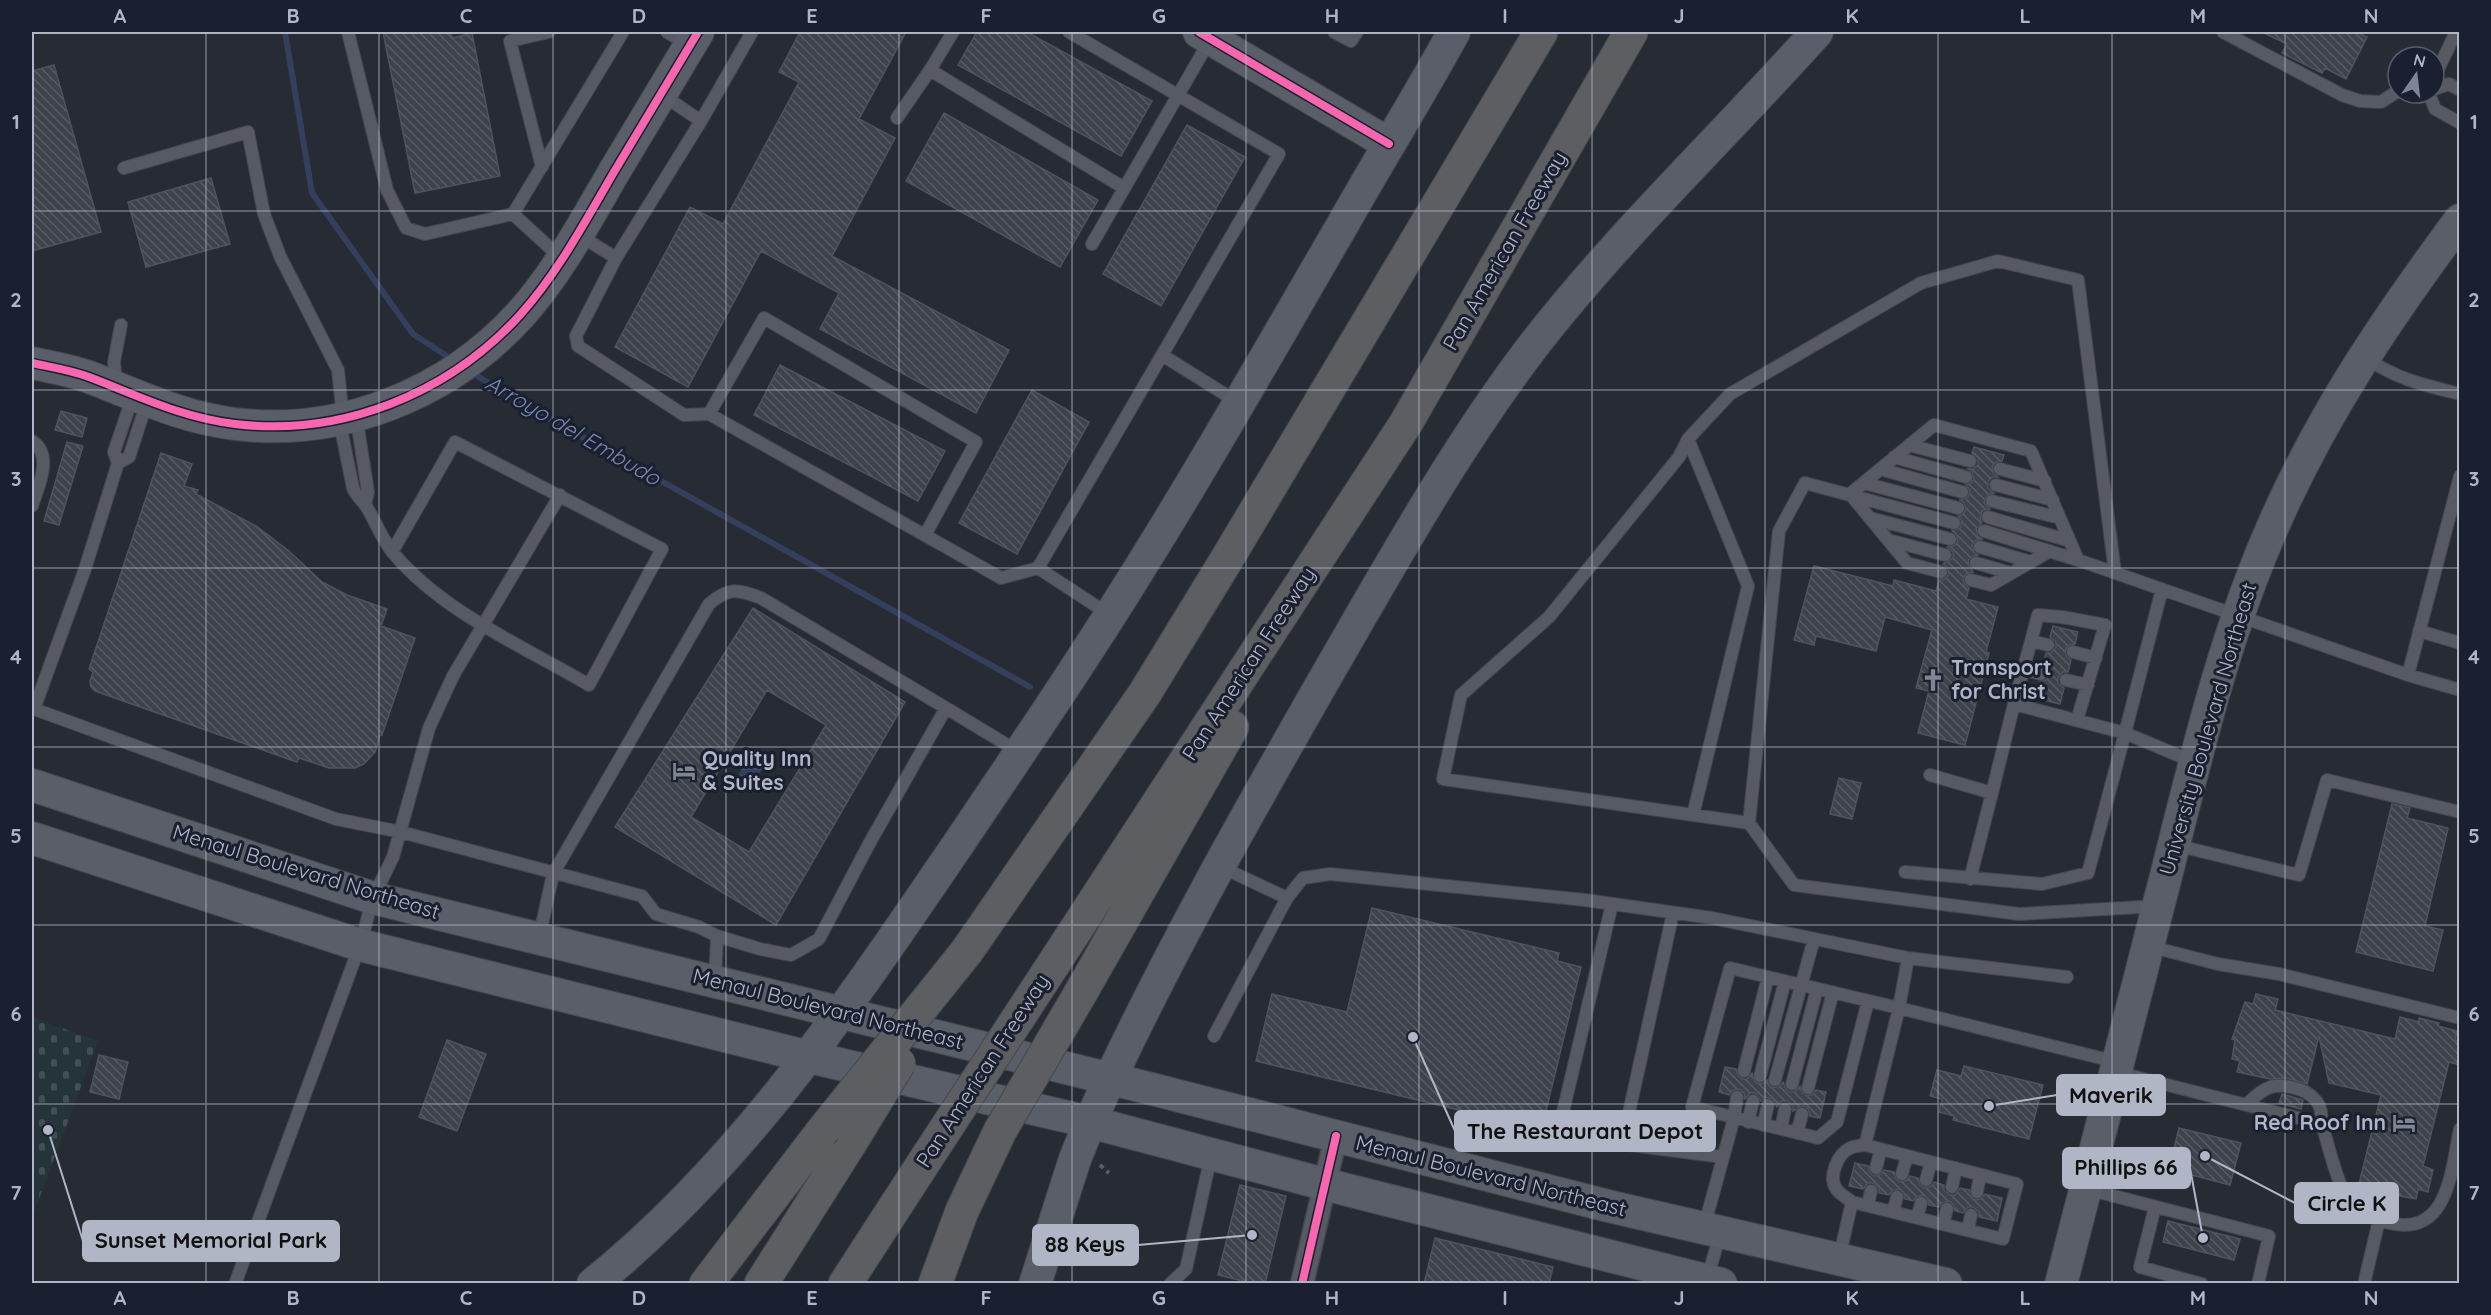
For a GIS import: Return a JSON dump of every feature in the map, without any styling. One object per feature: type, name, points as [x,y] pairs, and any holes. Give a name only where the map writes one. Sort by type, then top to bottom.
[{"type":"highway","points":[[761,1284],[967,951],[1145,693],[1227,560],[1541,32]]},
{"type":"highway","name":"Pan American Freeway","points":[[845,1284],[1406,423],[1631,32]]},
{"type":"highway","points":[[935,1284],[962,1211],[1000,1131],[1406,423]]},
{"type":"highway","points":[[706,1284],[820,1133],[967,951]]},
{"type":"main road","points":[[593,1284],[660,1226],[701,1185],[809,1057],[842,1012],[1110,615],[1239,403],[1454,32]]},
{"type":"main road","points":[[1035,1284],[1075,1160],[1090,1122],[1218,866],[1392,562],[1474,430],[1569,301],[1656,202],[1817,32]]},
{"type":"main road","points":[[1205,35],[1389,144]]},
{"type":"main road","points":[[32,363],[87,376],[132,396],[182,413],[236,424],[290,425],[346,418],[400,400],[431,386],[463,366],[519,315],[543,286],[661,94],[685,36]]},
{"type":"main road","name":"University Boulevard Northeast","points":[[2061,1284],[2195,762],[2224,657],[2252,576],[2296,475],[2321,426],[2363,356],[2460,220]]},
{"type":"main road","name":"Menaul Boulevard Northeast","points":[[32,786],[373,898],[842,1012],[1608,1206],[1946,1284]]},
{"type":"main road","points":[[32,838],[360,945],[809,1057],[1090,1122],[1324,1184],[1714,1282]]},
{"type":"street","points":[[1302,1284],[1336,1136]]},
{"type":"lane","points":[[348,32],[387,190],[405,228],[425,234],[513,214],[569,246],[616,258]]},
{"type":"lane","points":[[542,167],[510,40],[549,32]]},
{"type":"lane","points":[[513,214],[623,32]]},
{"type":"lane","points":[[752,32],[701,121],[616,258],[576,336],[578,346],[684,415],[710,414],[1001,578],[1038,568],[1279,154],[1069,32]]},
{"type":"lane","points":[[897,118],[953,32]]},
{"type":"lane","points":[[1334,32],[1351,41],[1356,32]]},
{"type":"lane","points":[[2223,32],[2342,96],[2381,102],[2386,99]]},
{"type":"lane","points":[[2446,53],[2456,32]]},
{"type":"lane","points":[[1092,244],[1179,96],[1205,35]]},
{"type":"lane","points":[[930,70],[1124,188]]},
{"type":"lane","points":[[2446,85],[2449,84],[2460,90]]},
{"type":"lane","points":[[661,94],[701,121]]},
{"type":"lane","points":[[2434,105],[2436,109],[2460,123]]},
{"type":"lane","points":[[124,168],[248,132],[264,214],[280,256],[338,370],[346,418],[353,488],[392,552],[415,577],[484,625],[589,685],[662,549],[455,442],[392,552]]},
{"type":"lane","points":[[1749,823],[1443,779],[1461,695],[1550,617],[1679,457],[1688,439],[1730,394],[1921,283],[1998,261],[2078,280],[2115,573]]},
{"type":"lane","points":[[710,414],[764,318],[976,442],[925,535]]},
{"type":"lane","points":[[121,325],[114,362],[132,396],[129,457],[118,463],[85,570],[34,709],[336,819],[401,832],[642,896],[656,914],[699,927],[717,936],[760,949],[791,955],[819,939],[842,893],[946,708]]},
{"type":"lane","points":[[1162,355],[1239,403]]},
{"type":"lane","points":[[2363,356],[2389,374],[2460,394]]},
{"type":"lane","points":[[346,418],[369,492],[365,505]]},
{"type":"lane","points":[[1850,494],[1934,425],[2031,451],[2078,560]]},
{"type":"lane","points":[[1688,439],[1748,586],[1694,815]]},
{"type":"lane","points":[[32,441],[44,458],[41,478],[32,506]]},
{"type":"lane","points":[[1909,445],[1970,461]]},
{"type":"lane","points":[[1894,457],[1966,477]]},
{"type":"lane","points":[[1880,469],[1962,492]]},
{"type":"lane","points":[[2000,469],[2045,481]]},
{"type":"lane","points":[[2408,675],[2460,476]]},
{"type":"lane","points":[[1954,523],[1805,483],[1779,531],[1749,823],[1794,885],[2019,914],[2158,906]]},
{"type":"lane","points":[[1864,483],[1958,508]]},
{"type":"lane","points":[[1996,485],[2053,500]]},
{"type":"lane","points":[[1850,494],[1907,563],[1941,572]]},
{"type":"lane","points":[[235,1284],[360,945],[373,898],[393,857],[429,728],[453,676],[560,495]]},
{"type":"lane","points":[[1992,501],[2060,518]]},
{"type":"lane","points":[[1988,517],[2070,541]]},
{"type":"lane","points":[[1870,518],[1950,539]]},
{"type":"lane","points":[[1984,531],[2078,560],[2408,675],[2459,686]]},
{"type":"lane","points":[[1888,540],[1945,555]]},
{"type":"lane","points":[[1980,547],[2031,562]]},
{"type":"lane","points":[[1971,580],[1991,585],[2050,551]]},
{"type":"lane","points":[[1976,563],[2011,573]]},
{"type":"lane","points":[[1038,568],[1110,615]]},
{"type":"lane","points":[[1905,872],[2042,884],[2088,873],[2162,589]]},
{"type":"lane","points":[[539,938],[553,874],[709,604],[723,592],[740,590],[761,598],[1019,752]]},
{"type":"lane","points":[[1970,879],[2038,615],[2106,625],[2077,720]]},
{"type":"lane","points":[[2419,631],[2460,643]]},
{"type":"lane","points":[[2031,641],[2048,645]]},
{"type":"lane","points":[[2073,652],[2096,658]]},
{"type":"lane","points":[[2024,669],[2041,674]]},
{"type":"lane","points":[[2066,680],[2088,685]]},
{"type":"lane","points":[[2014,704],[2125,733],[2195,762]]},
{"type":"lane","points":[[1930,775],[1992,793]]},
{"type":"lane","points":[[2174,845],[2299,875],[2327,780],[2460,812]]},
{"type":"lane","points":[[1218,866],[1287,898]]},
{"type":"lane","points":[[1214,1036],[1287,898],[1303,878],[1330,874],[1612,904],[1673,913],[1908,958],[2067,977]]},
{"type":"lane","points":[[1612,904],[1559,1129],[1622,1144],[1724,1157]]},
{"type":"lane","points":[[1622,1144],[1673,913]]},
{"type":"lane","points":[[715,981],[717,936]]},
{"type":"lane","points":[[1775,1080],[1814,939]]},
{"type":"lane","points":[[2148,946],[2218,964],[2279,974],[2460,1018]]},
{"type":"lane","points":[[1865,1145],[1899,1008],[1908,958]]},
{"type":"lane","points":[[1868,1000],[1837,1122],[1818,1138],[1692,1107],[1730,968],[1768,976],[1817,989],[1868,1000],[1899,1008],[2322,1124]]},
{"type":"lane","points":[[1744,1071],[1768,976]]},
{"type":"lane","points":[[1760,1076],[1785,981]]},
{"type":"lane","points":[[1792,1084],[1817,989]]},
{"type":"lane","points":[[1808,1088],[1833,992]]},
{"type":"lane","points":[[2246,1105],[2270,1086],[2284,1084],[2306,1092],[2320,1106],[2322,1124],[2344,1193],[2365,1217],[2402,1226],[2424,1221],[2439,1207],[2446,1194],[2460,1129]]},
{"type":"lane","points":[[1714,1282],[1712,1230],[1737,1097]]},
{"type":"lane","points":[[1748,1122],[1753,1101]]},
{"type":"lane","points":[[1763,1125],[1768,1105]]},
{"type":"lane","points":[[1781,1130],[1785,1109]]},
{"type":"lane","points":[[1797,1133],[1802,1114]]},
{"type":"lane","points":[[1865,1145],[2017,1184],[2002,1239],[1852,1202],[1836,1189],[1835,1168],[1841,1155],[1851,1147],[1865,1145]]},
{"type":"lane","points":[[1876,1168],[1881,1149]]},
{"type":"lane","points":[[1170,1284],[1186,1269],[1212,1155]]},
{"type":"lane","points":[[1902,1174],[1907,1156]]},
{"type":"lane","points":[[1926,1180],[1931,1162]]},
{"type":"lane","points":[[1952,1186],[1956,1168]]},
{"type":"lane","points":[[1977,1192],[1980,1175]]},
{"type":"lane","points":[[2086,1189],[2269,1236],[2258,1284]]},
{"type":"lane","points":[[1868,1205],[1871,1191]]},
{"type":"lane","points":[[1893,1212],[1897,1197]]},
{"type":"lane","points":[[1838,1259],[1852,1202]]},
{"type":"lane","points":[[1917,1218],[1921,1203]]},
{"type":"lane","points":[[2155,1207],[2140,1267],[2202,1284]]},
{"type":"lane","points":[[1943,1224],[1947,1209]]},
{"type":"lane","points":[[1968,1230],[1971,1215]]},
{"type":"lane","points":[[2364,1284],[2379,1220]]},
{"type":"path","points":[[1100,1165],[1109,1173]]},
{"type":"green space","points":[[32,1017],[98,1041],[32,1218]]},
{"type":"water","points":[[756,752],[764,758],[766,763],[750,788],[745,790],[737,785],[735,780],[751,754]]},
{"type":"building","points":[[383,32],[451,32],[452,38],[472,33],[500,176],[415,193]]},
{"type":"building","points":[[800,32],[906,32],[859,119],[895,138],[832,256],[1009,350],[976,413],[820,329],[839,293],[761,251],[688,387],[615,347],[690,207],[723,224],[799,82],[779,72]]},
{"type":"building","points":[[977,32],[1027,32],[1152,101],[1121,156],[958,65]]},
{"type":"building","points":[[2262,32],[2356,32],[2367,37],[2346,79],[2325,68],[2322,73],[2282,53],[2287,44]]},
{"type":"building","points":[[54,65],[101,232],[32,251],[32,71]]},
{"type":"building","points":[[944,113],[1098,200],[1060,267],[906,181]]},
{"type":"building","points":[[1187,125],[1245,157],[1161,306],[1103,274]]},
{"type":"building","points":[[211,178],[230,244],[146,267],[128,202]]},
{"type":"building","points":[[780,365],[945,451],[918,501],[754,415]]},
{"type":"building","points":[[1032,390],[1089,422],[1017,554],[959,523]]},
{"type":"building","points":[[61,411],[87,418],[82,437],[55,430]]},
{"type":"building","points":[[67,442],[83,446],[59,525],[44,521]]},
{"type":"building","points":[[1974,447],[2004,455],[2002,461],[1995,463],[1992,467],[1994,474],[1998,477],[1993,477],[1988,482],[1988,488],[1994,493],[1987,495],[1984,503],[1990,509],[1982,511],[1980,518],[1982,523],[1976,529],[1978,536],[1982,539],[1975,541],[1972,545],[1974,552],[1978,555],[1971,557],[1968,561],[1973,572],[1966,574],[1963,579],[1969,588],[1966,599],[1998,607],[1986,652],[1989,653],[1965,745],[1918,733],[1929,691],[1916,688],[1932,630],[1885,617],[1876,651],[1816,636],[1814,645],[1794,640],[1814,566],[1893,586],[1894,580],[1936,591],[1939,580],[1946,578],[1949,574],[1947,567],[1943,564],[1953,558],[1953,552],[1947,547],[1955,545],[1958,541],[1956,534],[1952,531],[1960,528],[1962,521],[1958,516],[1966,510],[1964,503],[1960,500],[1968,497],[1970,491],[1966,485],[1974,479],[1972,472],[1968,469],[1973,469],[1978,464],[1978,458],[1972,453]]},
{"type":"building","points":[[161,453],[192,464],[184,486],[198,490],[196,494],[256,526],[289,551],[322,582],[347,595],[387,609],[381,626],[415,638],[382,735],[380,735],[375,752],[364,764],[355,768],[329,768],[299,758],[297,762],[95,691],[91,687],[93,672],[89,669]]},
{"type":"building","name":"Quality Inn & Suites","points":[[753,608],[905,702],[776,925],[615,827]],"holes":[[[767,690],[826,725],[749,852],[691,817]]]},
{"type":"building","points":[[2053,626],[2078,632],[2075,644],[2068,646],[2065,651],[2071,660],[2068,672],[2063,672],[2058,678],[2058,683],[2064,688],[2060,704],[2035,698],[2039,682],[2046,680],[2049,676],[2047,669],[2043,666],[2046,653],[2051,653],[2056,647],[2056,642],[2050,637]]},
{"type":"building","points":[[1839,778],[1861,783],[1852,819],[1830,814]]},
{"type":"building","points":[[2392,804],[2410,808],[2407,818],[2448,828],[2425,926],[2443,930],[2433,971],[2356,952]]},
{"type":"building","points":[[1372,908],[1559,953],[1557,961],[1581,967],[1545,1115],[1521,1109],[1517,1124],[1256,1061],[1272,994],[1347,1012]]},
{"type":"building","name":"Red Roof Inn","points":[[2256,994],[2278,999],[2275,1010],[2395,1039],[2400,1017],[2419,1022],[2419,1018],[2457,1031],[2455,1040],[2460,1041],[2460,1065],[2449,1062],[2423,1166],[2433,1170],[2428,1192],[2418,1189],[2416,1199],[2378,1192],[2379,1189],[2359,1184],[2381,1095],[2329,1083],[2319,1036],[2307,1084],[2286,1078],[2270,1079],[2237,1072],[2240,1061],[2232,1059],[2235,1040],[2232,1039],[2245,1002],[2253,1004]]},
{"type":"building","points":[[447,1040],[486,1054],[457,1131],[419,1117]]},
{"type":"building","points":[[99,1055],[128,1062],[119,1099],[90,1092]]},
{"type":"building","points":[[1964,1066],[2043,1085],[2029,1139],[1953,1120],[1954,1116],[1939,1112],[1942,1099],[1930,1096],[1937,1070],[1961,1076]]},
{"type":"building","points":[[1725,1067],[1736,1069],[1738,1076],[1743,1079],[1747,1079],[1752,1073],[1755,1082],[1762,1084],[1767,1080],[1773,1088],[1780,1086],[1783,1082],[1789,1092],[1795,1092],[1800,1086],[1802,1093],[1807,1096],[1816,1090],[1826,1092],[1820,1118],[1810,1116],[1808,1109],[1804,1106],[1793,1111],[1793,1106],[1787,1101],[1782,1101],[1777,1107],[1773,1099],[1766,1097],[1761,1101],[1755,1093],[1750,1093],[1745,1099],[1744,1093],[1739,1089],[1733,1090],[1729,1095],[1719,1092]]},
{"type":"building","points":[[2282,1094],[2303,1100],[2301,1109],[2279,1103]]},
{"type":"building","points":[[2179,1128],[2241,1143],[2230,1185],[2169,1169]]},
{"type":"building","points":[[1855,1163],[1868,1166],[1870,1173],[1874,1176],[1881,1174],[1884,1170],[1894,1172],[1896,1179],[1900,1182],[1907,1180],[1910,1176],[1918,1178],[1920,1185],[1924,1188],[1931,1186],[1934,1182],[1944,1185],[1944,1190],[1950,1195],[1955,1195],[1960,1188],[1969,1190],[1975,1200],[1985,1194],[2002,1198],[1997,1221],[1979,1217],[1979,1212],[1973,1207],[1968,1207],[1963,1213],[1955,1211],[1953,1204],[1949,1201],[1942,1203],[1939,1207],[1929,1205],[1927,1198],[1923,1195],[1916,1197],[1913,1201],[1905,1199],[1903,1192],[1899,1189],[1892,1191],[1889,1195],[1879,1193],[1879,1188],[1873,1183],[1868,1183],[1863,1189],[1849,1186]]},
{"type":"building","points":[[1240,1185],[1286,1196],[1265,1284],[1255,1284],[1218,1275]]},
{"type":"building","points":[[2168,1221],[2240,1239],[2234,1260],[2163,1242]]},
{"type":"building","points":[[1435,1238],[1553,1267],[1549,1284],[1424,1284]]},
{"type":"waterway","name":"Arroyo del Embudo","points":[[285,32],[312,193],[413,334],[453,360]]},
{"type":"waterway","name":"Arroyo del Embudo","points":[[471,372],[509,396],[1030,687]]},
{"type":"cycle path","points":[[32,363],[82,375],[178,411],[235,424],[275,426],[314,424],[353,416],[390,404],[426,388],[460,367],[491,343],[520,315],[547,282],[571,246],[698,32]]},
{"type":"cycle path","points":[[1199,32],[1389,144]]},
{"type":"cycle path","points":[[1302,1284],[1336,1136]]},
{"type":"place","name":"Transport for Christ","points":[[1933,680]]},
{"type":"place","name":"Quality Inn & Suites","points":[[684,771]]},
{"type":"place","name":"The Restaurant Depot","points":[[1413,1037]]},
{"type":"place","name":"Maverik","points":[[1989,1106]]},
{"type":"place","name":"Red Roof Inn","points":[[2404,1123]]},
{"type":"place","name":"Sunset Memorial Park","points":[[48,1130]]},
{"type":"place","name":"Circle K","points":[[2205,1156]]},
{"type":"place","name":"88 Keys","points":[[1252,1235]]},
{"type":"place","name":"Phillips 66","points":[[2203,1238]]}]
